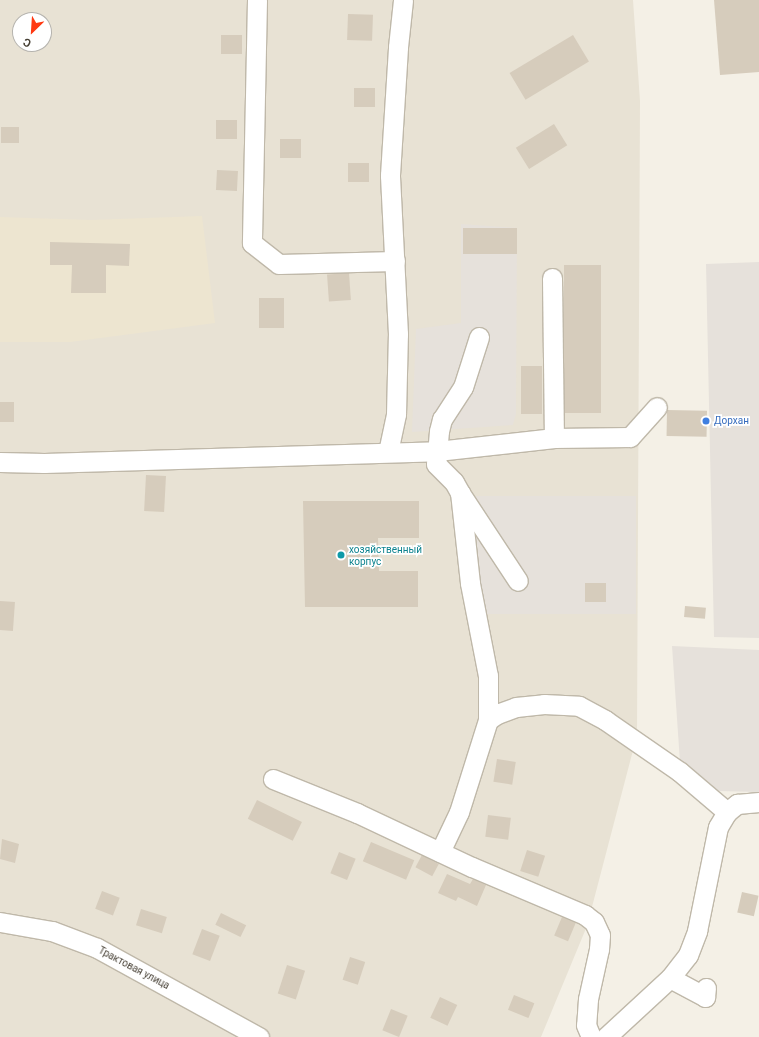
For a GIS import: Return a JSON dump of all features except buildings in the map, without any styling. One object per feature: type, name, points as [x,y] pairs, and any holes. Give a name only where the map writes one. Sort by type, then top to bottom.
[{"type":"street","points":[[257,0],[252,243],[279,264],[395,261]]},
{"type":"street","points":[[388,452],[396,414],[398,334],[390,175],[398,47],[403,0]]},
{"type":"street","points":[[552,278],[554,438]]},
{"type":"street","points":[[479,338],[463,388],[442,419],[436,464],[454,482],[518,580]]},
{"type":"street","points":[[0,462],[44,463],[437,451],[554,438],[630,437],[657,407]]},
{"type":"street","points":[[440,852],[459,812],[488,720],[488,676],[470,583],[460,493]]},
{"type":"street","points":[[488,720],[497,714],[516,707],[544,704],[579,706],[605,720],[680,772],[727,812]]},
{"type":"street","points":[[273,778],[357,813],[440,852],[585,915],[594,922],[600,935],[599,949],[588,999],[586,1025],[591,1037]]},
{"type":"street","points":[[606,1037],[670,978],[688,955],[696,930],[718,827],[727,812],[737,804],[759,802]]},
{"type":"street","name":"Трактовая улица","points":[[0,922],[52,931],[97,948],[259,1037]]},
{"type":"street","points":[[670,978],[704,997],[706,988]]},
{"type":"shaded area","points":[[0,0],[633,0],[640,101],[637,735],[587,926],[541,1037],[0,1037]]},
{"type":"shaded area","points":[[202,216],[215,323],[70,342],[0,342],[0,217],[91,220]]},
{"type":"shaded area","points":[[461,224],[517,228],[516,414],[513,425],[412,432],[416,329],[461,323]]},
{"type":"shaded area","points":[[759,262],[759,638],[714,637],[706,264]]},
{"type":"shaded area","points":[[474,496],[636,496],[636,614],[474,614]]},
{"type":"shaded area","points":[[672,646],[759,650],[759,792],[718,791],[680,762]]},
{"type":"place","name":"Дорхан","points":[[706,421]]},
{"type":"place","name":"хозяйственный корпус","points":[[341,555]]}]
